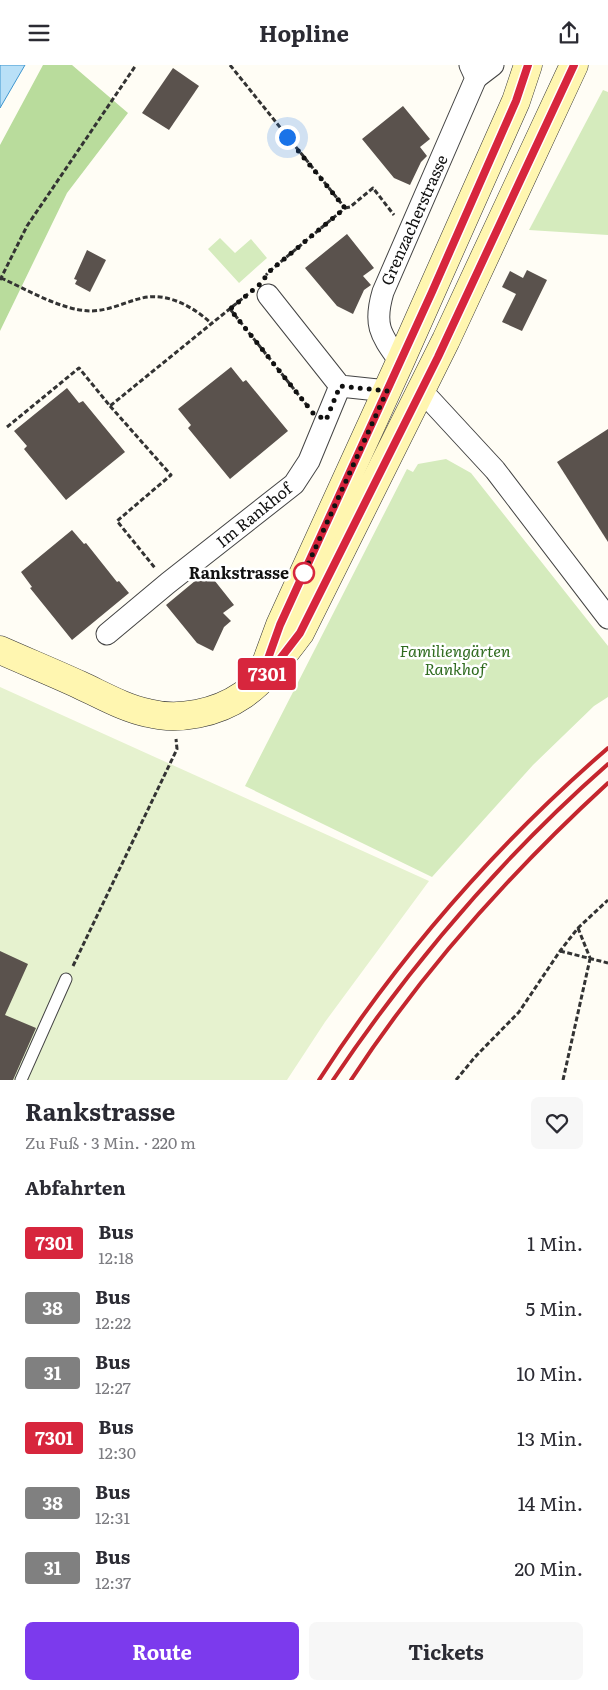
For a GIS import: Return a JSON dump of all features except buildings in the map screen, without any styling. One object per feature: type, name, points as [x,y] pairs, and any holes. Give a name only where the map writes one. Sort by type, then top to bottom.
[{"type":"main road","points":[[260,681],[280,625],[400,363],[516,101],[528,65]]},
{"type":"main road","points":[[516,101],[542,65]]},
{"type":"main road","points":[[0,650],[148,714],[172,716],[199,714],[221,707],[260,681],[300,633],[422,391],[572,66]]},
{"type":"main road","points":[[400,363],[422,391]]},
{"type":"main road","points":[[387,391],[422,391]]},
{"type":"street","name":"Grenzacherstrasse","points":[[400,363],[387,343],[377,319],[383,292],[473,71],[493,65]]},
{"type":"street","points":[[262,288],[340,386],[387,391]]},
{"type":"street","name":"Im Rankhof","points":[[107,634],[168,583],[294,484],[309,461],[340,386]]},
{"type":"street","points":[[422,391],[496,470],[608,618]]},
{"type":"lane","points":[[21,1080],[66,979]]},
{"type":"path","points":[[136,65],[27,226],[1,279],[69,308],[77,309],[99,310],[113,308],[144,297],[165,297],[186,305],[211,323]]},
{"type":"path","points":[[230,65],[345,208]]},
{"type":"path","points":[[110,406],[211,323],[262,288],[271,270],[345,208],[350,207],[374,188],[395,217]]},
{"type":"path","points":[[230,309],[313,413],[326,420]]},
{"type":"path","points":[[7,427],[79,367],[110,406],[171,475],[117,521],[168,583]]},
{"type":"path","points":[[66,979],[177,749]]},
{"type":"path","points":[[456,1080],[475,1057],[519,1012],[560,951],[578,928],[608,900]]},
{"type":"path","points":[[563,1080],[590,959],[578,928]]},
{"type":"path","points":[[560,951],[608,963]]},
{"type":"green space","points":[[43,65],[72,65],[128,113],[67,193],[0,331],[0,145]]},
{"type":"green space","points":[[603,90],[608,92],[608,235],[529,230]]},
{"type":"green space","points":[[220,238],[235,253],[251,239],[267,258],[239,283],[208,249]]},
{"type":"green space","name":"Familiengärten Rankhof","points":[[446,459],[471,473],[608,646],[608,697],[594,706],[533,765],[432,877],[245,786],[407,469],[413,472],[418,464]]},
{"type":"green space","points":[[0,687],[429,881],[325,1022],[287,1080],[0,1080]]},
{"type":"water","points":[[0,65],[25,65],[0,108]]},
{"type":"railway","points":[[319,1080],[382,989],[452,904],[527,823],[608,748]]},
{"type":"railway","points":[[333,1080],[394,994],[460,913],[531,836],[608,764]]},
{"type":"railway","points":[[351,1080],[408,1000],[470,924],[537,851],[608,783]]},
{"type":"bus line","name":"7301","points":[[528,65],[516,101],[432,292],[280,625],[260,681],[300,633],[438,357],[574,65]]},
{"type":"place","name":"Rankstrasse","points":[[304,573]]},
{"type":"route","points":[[287,137],[345,208],[271,270],[259,285],[230,309],[313,413],[326,420],[340,386],[387,391],[304,573]]}]
